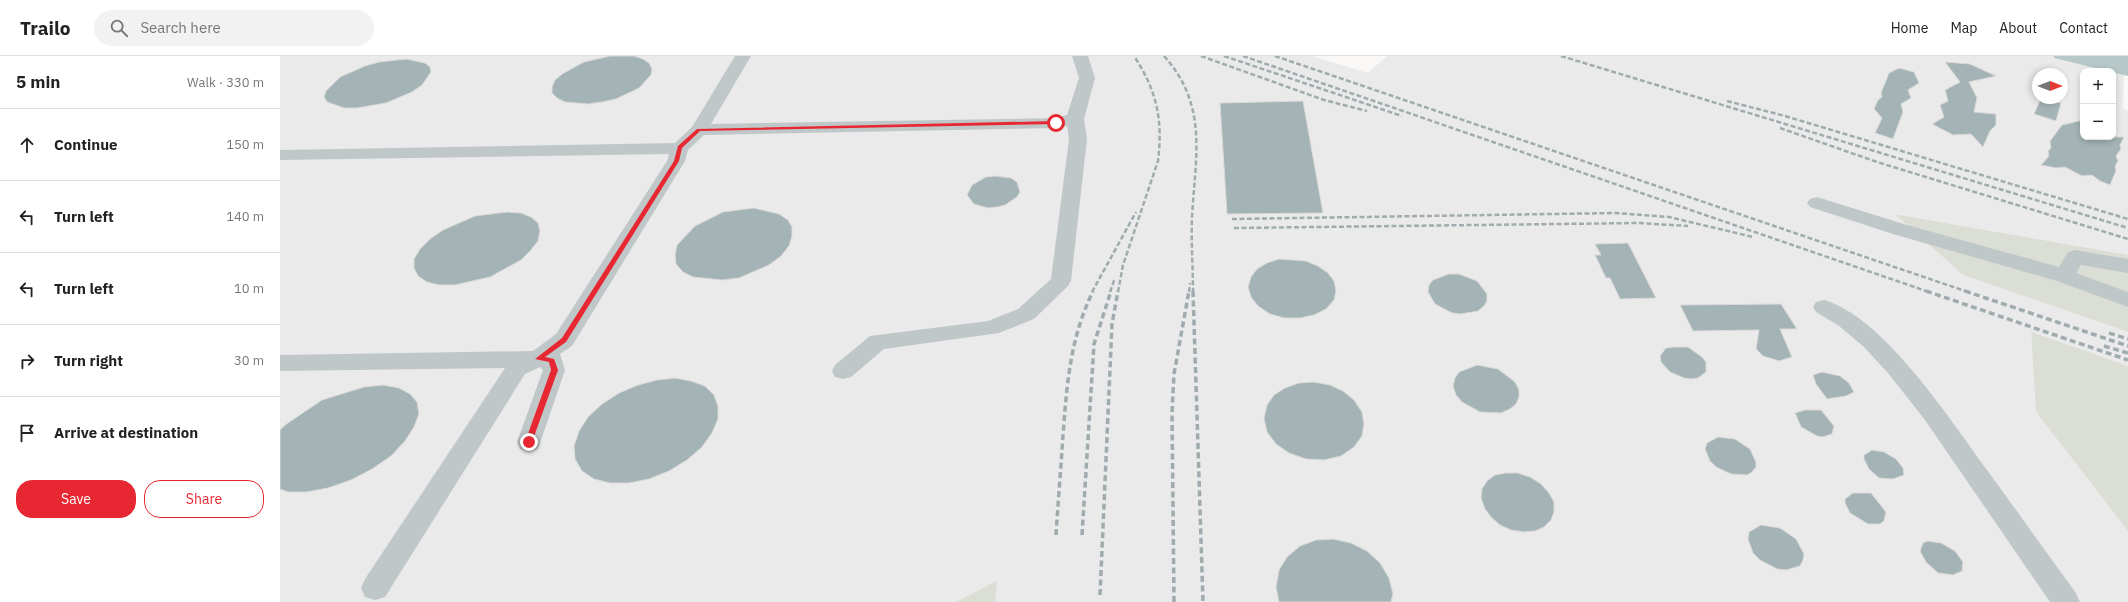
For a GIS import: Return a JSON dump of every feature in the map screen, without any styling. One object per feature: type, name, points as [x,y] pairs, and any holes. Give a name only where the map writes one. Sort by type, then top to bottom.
[{"type":"lane","points":[[376,588],[517,368],[538,359],[564,340],[676,161],[680,148],[698,130],[744,56]]},
{"type":"lane","points":[[843,371],[878,342],[991,328],[1026,314],[1061,281],[1078,139],[1076,119],[1087,78],[1080,56]]},
{"type":"lane","points":[[698,130],[1056,123],[1076,119]]},
{"type":"lane","points":[[280,155],[680,148]]},
{"type":"lane","points":[[1817,203],[1900,230],[2064,276],[2128,300]]},
{"type":"lane","points":[[2064,276],[2075,257],[2128,266]]},
{"type":"lane","points":[[1824,307],[1847,321],[1871,340],[1896,367],[1933,414],[2066,602]]},
{"type":"lane","points":[[280,363],[552,360],[554,370],[529,442]]},
{"type":"shaded area","points":[[280,56],[1312,56],[1368,73],[1387,56],[2054,56],[2054,58],[2096,68],[2080,68],[2080,140],[2116,140],[2116,73],[2124,75],[2123,108],[2128,111],[2128,255],[1896,214],[1963,275],[2128,332],[2128,366],[2031,333],[2036,412],[2128,531],[2128,602],[280,602]]},
{"type":"shaded area","points":[[2054,56],[2128,56],[2128,76],[2116,73],[2116,68],[2095,68],[2054,58]]},
{"type":"shaded area","points":[[1895,214],[2128,255],[2128,332],[1963,275]]},
{"type":"shaded area","points":[[2031,332],[2128,366],[2128,531],[2036,412]]},
{"type":"shaded area","points":[[997,581],[995,602],[956,602]]},
{"type":"building","points":[[610,56],[634,56],[643,59],[649,63],[652,69],[651,75],[639,88],[616,99],[602,102],[588,104],[565,102],[557,98],[552,93],[552,87],[555,80],[562,74],[584,62]]},
{"type":"building","points":[[406,59],[425,63],[430,67],[431,72],[422,85],[412,92],[386,103],[357,108],[344,108],[327,102],[324,97],[326,91],[340,77],[365,66],[379,62]]},
{"type":"building","points":[[1945,62],[1970,64],[1996,76],[1969,82],[1977,98],[1974,112],[1996,114],[1996,125],[1990,131],[1983,147],[1971,134],[1953,135],[1932,124],[1944,117],[1940,105],[1948,101],[1945,90],[1960,82]]},
{"type":"building","points":[[1899,68],[1914,72],[1919,83],[1908,90],[1911,98],[1901,104],[1903,112],[1893,139],[1875,133],[1882,118],[1874,109],[1878,100],[1882,97],[1881,93],[1889,73]]},
{"type":"building","points":[[1303,101],[1323,213],[1227,214],[1220,103]]},
{"type":"building","points":[[2038,104],[2061,104],[2056,121],[2034,114]]},
{"type":"building","points":[[2080,121],[2080,140],[2116,140],[2116,137],[2124,137],[2120,145],[2121,149],[2116,156],[2118,161],[2115,166],[2116,171],[2110,185],[2100,181],[2092,175],[2082,176],[2065,167],[2056,168],[2041,165],[2049,156],[2048,151],[2051,148],[2050,141],[2062,125]]},
{"type":"building","points":[[995,176],[1011,178],[1017,182],[1020,192],[1017,197],[1005,205],[997,207],[988,208],[974,204],[967,195],[972,185],[986,177]]},
{"type":"building","points":[[754,208],[779,214],[788,220],[792,227],[792,236],[789,246],[781,256],[769,265],[739,278],[722,280],[693,277],[683,272],[676,264],[675,255],[677,245],[695,226],[723,212]]},
{"type":"building","points":[[507,212],[521,213],[531,217],[538,223],[540,231],[538,241],[521,260],[490,277],[455,285],[439,285],[427,282],[418,276],[414,268],[414,259],[420,249],[430,239],[443,230],[475,216]]},
{"type":"building","points":[[1628,243],[1656,298],[1620,299],[1610,278],[1606,278],[1595,255],[1601,255],[1595,244]]},
{"type":"building","points":[[1279,259],[1306,261],[1318,266],[1328,273],[1334,281],[1336,291],[1334,300],[1326,309],[1314,315],[1300,318],[1284,318],[1270,314],[1258,306],[1251,297],[1248,287],[1251,277],[1257,269],[1267,263]]},
{"type":"building","points":[[1449,274],[1459,274],[1477,281],[1487,294],[1487,301],[1484,306],[1478,311],[1461,314],[1452,313],[1435,304],[1428,292],[1429,285],[1433,280]]},
{"type":"building","points":[[1781,304],[1797,329],[1780,329],[1792,357],[1779,361],[1763,356],[1756,349],[1759,330],[1693,331],[1680,305]]},
{"type":"building","points":[[1688,347],[1702,357],[1706,362],[1706,372],[1698,378],[1691,379],[1684,378],[1670,372],[1661,362],[1660,356],[1666,348]]},
{"type":"building","points":[[1477,365],[1498,369],[1515,382],[1519,390],[1519,397],[1516,404],[1510,409],[1501,413],[1480,412],[1462,402],[1456,395],[1453,386],[1455,378],[1459,372]]},
{"type":"building","points":[[1822,372],[1840,376],[1849,383],[1854,392],[1846,396],[1827,399],[1816,384],[1813,375]]},
{"type":"building","points":[[675,378],[691,381],[705,386],[714,395],[718,406],[718,419],[712,433],[702,447],[687,460],[669,471],[649,479],[629,483],[610,483],[594,479],[582,471],[575,459],[574,446],[579,431],[588,417],[602,404],[619,393],[638,385],[657,380]]},
{"type":"building","points":[[1314,382],[1330,385],[1343,391],[1354,400],[1362,412],[1364,424],[1362,436],[1354,447],[1341,456],[1324,460],[1306,459],[1289,453],[1276,444],[1267,432],[1264,418],[1267,405],[1274,395],[1285,388],[1299,383]]},
{"type":"building","points":[[383,385],[399,388],[410,394],[417,402],[419,414],[414,427],[405,441],[391,456],[372,469],[351,480],[328,488],[307,492],[288,492],[280,489],[280,430],[322,400],[364,387]]},
{"type":"building","points":[[1805,410],[1821,410],[1834,426],[1832,434],[1823,437],[1817,436],[1801,427],[1795,413]]},
{"type":"building","points":[[1718,437],[1735,439],[1750,449],[1756,462],[1756,467],[1752,472],[1747,475],[1731,474],[1716,467],[1710,461],[1705,449],[1707,443]]},
{"type":"building","points":[[1872,450],[1884,452],[1896,459],[1903,468],[1904,475],[1893,479],[1879,478],[1869,469],[1864,459],[1864,455]]},
{"type":"building","points":[[1518,473],[1530,477],[1541,484],[1549,493],[1554,502],[1554,512],[1551,520],[1544,527],[1535,531],[1524,532],[1511,530],[1500,525],[1485,509],[1481,498],[1482,489],[1487,481],[1495,475]]},
{"type":"building","points":[[1853,493],[1871,493],[1886,512],[1884,521],[1880,524],[1868,524],[1850,513],[1845,503],[1845,499]]},
{"type":"building","points":[[1761,525],[1780,528],[1796,539],[1804,554],[1800,566],[1786,570],[1777,569],[1760,560],[1753,553],[1748,539],[1749,532]]},
{"type":"building","points":[[1333,539],[1351,543],[1367,551],[1380,563],[1389,578],[1393,594],[1391,602],[1279,602],[1276,587],[1279,570],[1287,557],[1300,546],[1316,540]]},
{"type":"building","points":[[1928,541],[1941,543],[1955,551],[1963,562],[1962,571],[1953,575],[1938,573],[1926,562],[1920,551],[1923,543]]},
{"type":"railway","points":[[1118,292],[1123,265],[1158,161],[1160,132],[1159,119],[1153,94],[1148,81],[1134,56]]},
{"type":"railway","points":[[1164,56],[1178,75],[1188,94],[1196,133],[1192,218],[1193,292]]},
{"type":"railway","points":[[1201,56],[1324,100],[1367,111]]},
{"type":"railway","points":[[1224,56],[1402,116]]},
{"type":"railway","points":[[1243,56],[1929,292]]},
{"type":"railway","points":[[1275,56],[1968,292]]},
{"type":"railway","points":[[1561,56],[2128,228]]},
{"type":"railway","points":[[1727,101],[1785,116],[2128,219]]},
{"type":"railway","points":[[1780,128],[1877,162],[2128,239]]},
{"type":"railway","points":[[1092,292],[1136,212]]},
{"type":"railway","points":[[1232,219],[1616,213],[1669,217],[1753,237]]},
{"type":"railway","points":[[1234,228],[1638,223],[1688,226]]},
{"type":"railway","points":[[1110,292],[1115,278]]},
{"type":"railway","points":[[1189,292],[1190,283]]},
{"type":"railway","points":[[1056,535],[1068,379],[1074,344],[1079,326],[1093,291]]},
{"type":"railway","points":[[1082,535],[1094,344],[1111,291]]},
{"type":"railway","points":[[1100,595],[1112,324],[1118,291]]},
{"type":"railway","points":[[1174,602],[1172,412],[1174,374],[1189,291]]},
{"type":"railway","points":[[1193,291],[1203,602]]},
{"type":"railway","points":[[1926,291],[2128,360]]},
{"type":"railway","points":[[1965,291],[2128,346]]},
{"type":"railway","points":[[2109,333],[2128,339]]},
{"type":"railway","points":[[2104,346],[2128,353]]},
{"type":"route","points":[[529,442],[554,370],[552,360],[538,359],[564,340],[676,161],[680,148],[698,130],[1056,123]]}]
